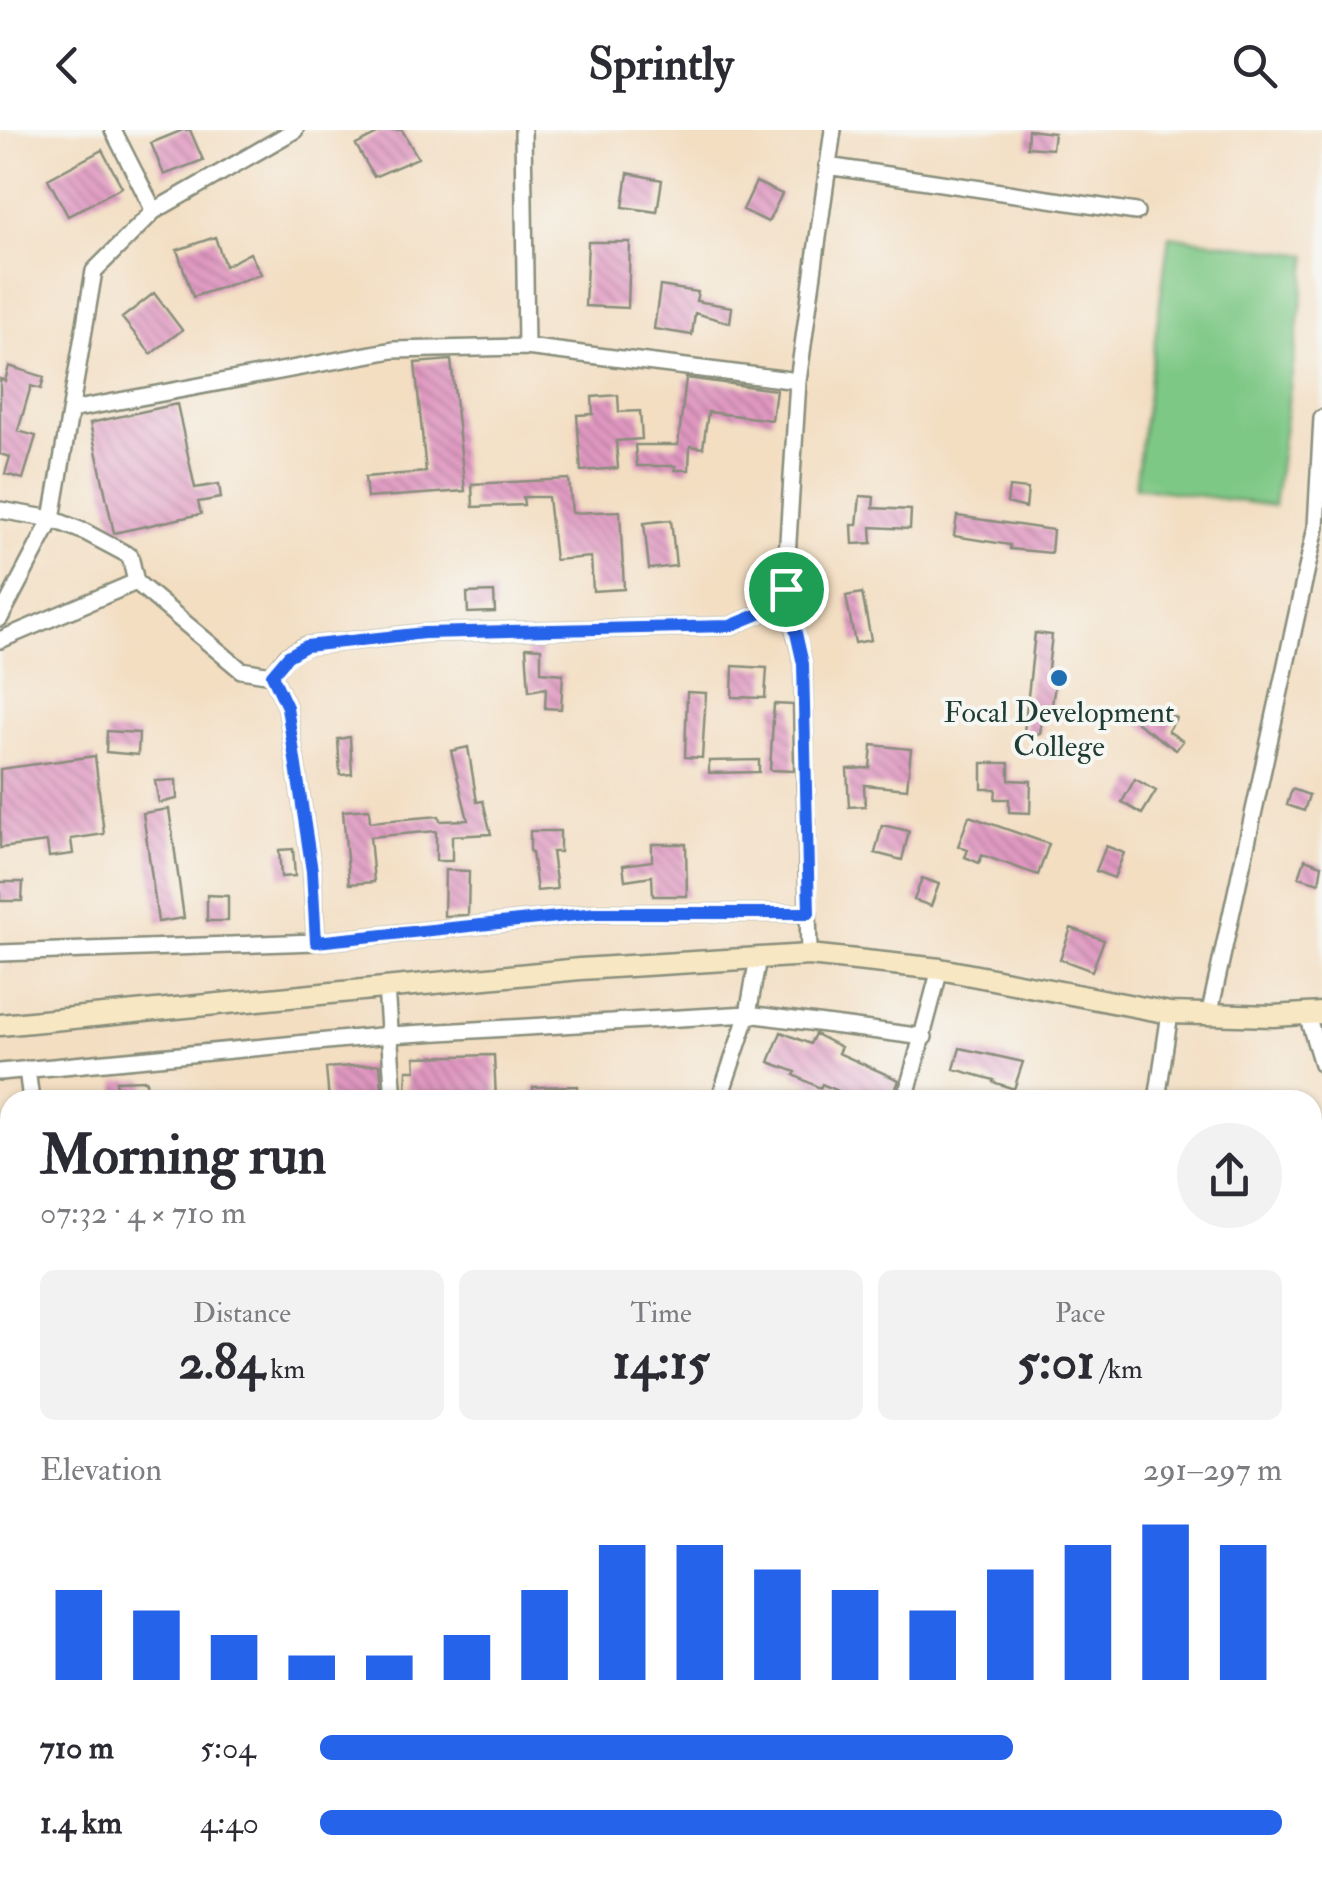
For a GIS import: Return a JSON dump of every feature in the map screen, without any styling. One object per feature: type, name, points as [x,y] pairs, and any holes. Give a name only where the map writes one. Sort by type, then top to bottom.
[{"type":"main road","points":[[0,1025],[580,968],[808,955],[940,969],[1170,1012],[1209,1016],[1314,1014]]},
{"type":"street","points":[[113,130],[154,212]]},
{"type":"street","points":[[0,618],[52,519],[94,271],[154,212],[295,130]]},
{"type":"street","points":[[523,130],[526,348]]},
{"type":"street","points":[[808,955],[803,664],[786,589],[798,381],[833,130]]},
{"type":"street","points":[[827,166],[1136,212]]},
{"type":"street","points":[[72,410],[393,350],[526,348],[798,381]]},
{"type":"street","points":[[1209,1016],[1316,527],[1322,418]]},
{"type":"street","points":[[0,510],[52,519],[130,556],[136,582],[241,670],[272,675]]},
{"type":"street","points":[[0,640],[136,582]]},
{"type":"street","points":[[272,675],[288,656],[306,646],[424,633],[730,626],[764,612],[786,589]]},
{"type":"street","points":[[272,675],[287,707],[312,871],[316,942]]},
{"type":"street","points":[[0,953],[316,942],[596,913],[809,913]]},
{"type":"street","points":[[722,1090],[748,1014],[758,958]]},
{"type":"street","points":[[909,1090],[940,969]]},
{"type":"street","points":[[386,987],[393,1090]]},
{"type":"street","points":[[1158,1090],[1170,1012]]},
{"type":"street","points":[[0,1072],[390,1035],[748,1014],[924,1037]]},
{"type":"street","points":[[1314,1014],[1322,1064]]},
{"type":"street","points":[[27,1069],[30,1090]]},
{"type":"green space","points":[[1169,236],[1308,255],[1274,506],[1135,487]]},
{"type":"building","points":[[190,130],[203,160],[164,175],[151,143]]},
{"type":"building","points":[[385,130],[402,130],[418,158],[374,177],[356,145]]},
{"type":"building","points":[[1028,130],[1054,133],[1052,149],[1027,147]]},
{"type":"building","points":[[102,150],[122,187],[68,216],[48,179]]},
{"type":"building","points":[[628,173],[662,180],[657,212],[623,207]]},
{"type":"building","points":[[756,182],[782,194],[768,222],[743,210]]},
{"type":"building","points":[[215,237],[225,266],[250,253],[261,274],[193,297],[177,250]]},
{"type":"building","points":[[588,242],[630,242],[628,308],[585,306]]},
{"type":"building","points":[[660,286],[698,292],[696,301],[732,307],[730,323],[695,313],[692,335],[654,329]]},
{"type":"building","points":[[154,293],[182,330],[151,354],[122,318]]},
{"type":"building","points":[[451,360],[465,491],[367,498],[365,477],[426,472],[415,363]]},
{"type":"building","points":[[9,366],[44,377],[41,389],[31,386],[18,431],[36,436],[23,479],[5,474],[10,457],[0,454],[0,379],[5,381]]},
{"type":"building","points":[[686,378],[776,390],[772,420],[708,412],[703,448],[690,446],[689,470],[637,466],[635,445],[678,445]]},
{"type":"building","points":[[618,395],[619,412],[640,411],[642,439],[616,441],[618,468],[581,471],[577,415],[593,414],[592,397]]},
{"type":"building","points":[[177,404],[195,488],[219,484],[221,498],[198,502],[201,514],[114,533],[90,423]]},
{"type":"building","points":[[569,479],[572,513],[620,511],[624,589],[593,591],[591,557],[555,560],[548,497],[523,497],[524,505],[473,507],[472,484]]},
{"type":"building","points":[[1009,487],[1028,489],[1026,508],[1007,503]]},
{"type":"building","points":[[860,496],[874,497],[873,508],[911,510],[910,529],[871,527],[872,543],[853,544],[852,525],[857,525]]},
{"type":"building","points":[[957,516],[1053,530],[1051,553],[1010,549],[1010,545],[954,536]]},
{"type":"building","points":[[671,520],[676,566],[649,569],[644,523]]},
{"type":"building","points":[[494,592],[495,612],[468,613],[467,593]]},
{"type":"building","points":[[862,593],[871,640],[855,643],[846,596]]},
{"type":"building","points":[[1035,633],[1052,635],[1047,677],[1056,679],[1051,711],[1043,709],[1040,734],[1024,732]]},
{"type":"building","points":[[526,647],[541,648],[541,672],[563,674],[561,709],[545,708],[546,688],[529,691]]},
{"type":"building","points":[[733,666],[767,668],[765,698],[732,697]]},
{"type":"building","points":[[687,692],[706,693],[702,758],[685,757]]},
{"type":"building","points":[[774,704],[793,705],[794,771],[770,770]]},
{"type":"building","points":[[1156,707],[1176,718],[1168,731],[1183,741],[1176,750],[1137,723],[1143,714],[1150,718]]},
{"type":"building","points":[[107,731],[139,733],[138,755],[106,752]]},
{"type":"building","points":[[350,737],[352,774],[340,775],[338,739]]},
{"type":"building","points":[[872,745],[911,749],[907,789],[864,785],[865,806],[849,807],[847,769],[870,768]]},
{"type":"building","points":[[468,747],[477,802],[483,801],[491,834],[452,836],[452,861],[436,861],[436,831],[370,837],[374,882],[349,884],[343,811],[369,809],[370,822],[439,816],[440,821],[468,820],[451,751]]},
{"type":"building","points":[[95,756],[104,834],[71,839],[73,854],[49,857],[47,842],[0,848],[0,769]]},
{"type":"building","points":[[759,760],[759,772],[709,773],[709,761]]},
{"type":"building","points":[[982,763],[1009,763],[1009,780],[1031,781],[1030,813],[1009,812],[1009,799],[995,799],[996,789],[982,789]]},
{"type":"building","points":[[1135,779],[1156,791],[1142,814],[1122,802]]},
{"type":"building","points":[[176,780],[177,799],[159,803],[155,781]]},
{"type":"building","points":[[1292,789],[1309,795],[1304,811],[1287,805]]},
{"type":"building","points":[[169,809],[184,918],[158,922],[143,813]]},
{"type":"building","points":[[969,816],[1049,844],[1038,875],[982,855],[979,863],[965,857],[968,850],[958,846]]},
{"type":"building","points":[[882,825],[909,831],[902,860],[875,853]]},
{"type":"building","points":[[530,831],[560,831],[560,852],[552,852],[557,889],[537,891]]},
{"type":"building","points":[[652,844],[686,844],[687,896],[653,896],[652,876],[625,880],[623,865],[652,861]]},
{"type":"building","points":[[1106,846],[1124,853],[1114,878],[1096,871]]},
{"type":"building","points":[[293,849],[295,876],[281,877],[279,850]]},
{"type":"building","points":[[1305,859],[1322,865],[1319,883],[1299,877]]},
{"type":"building","points":[[445,870],[469,871],[468,915],[444,916]]},
{"type":"building","points":[[922,878],[939,884],[931,906],[914,900]]},
{"type":"building","points":[[0,882],[23,882],[22,901],[0,901]]},
{"type":"building","points":[[207,895],[228,896],[228,921],[207,921]]},
{"type":"building","points":[[1071,928],[1104,940],[1092,971],[1060,959]]},
{"type":"building","points":[[781,1032],[810,1044],[815,1034],[841,1047],[838,1053],[899,1080],[896,1090],[836,1090],[822,1084],[820,1088],[794,1075],[796,1072],[769,1062]]},
{"type":"building","points":[[960,1048],[1023,1062],[1014,1089],[954,1069]]},
{"type":"building","points":[[494,1055],[496,1090],[406,1090],[407,1070],[416,1070],[415,1057]]},
{"type":"building","points":[[380,1064],[382,1090],[328,1090],[326,1068]]},
{"type":"building","points":[[146,1080],[146,1090],[116,1090],[116,1081]]},
{"type":"building","points":[[578,1086],[578,1090],[533,1090]]},
{"type":"place","name":"Focal Development College","points":[[1059,678]]},
{"type":"route","points":[[786,589],[803,664],[809,913],[596,913],[316,942],[312,871],[287,707],[272,675],[288,656],[306,646],[424,633],[730,626],[764,612],[786,589]]}]
